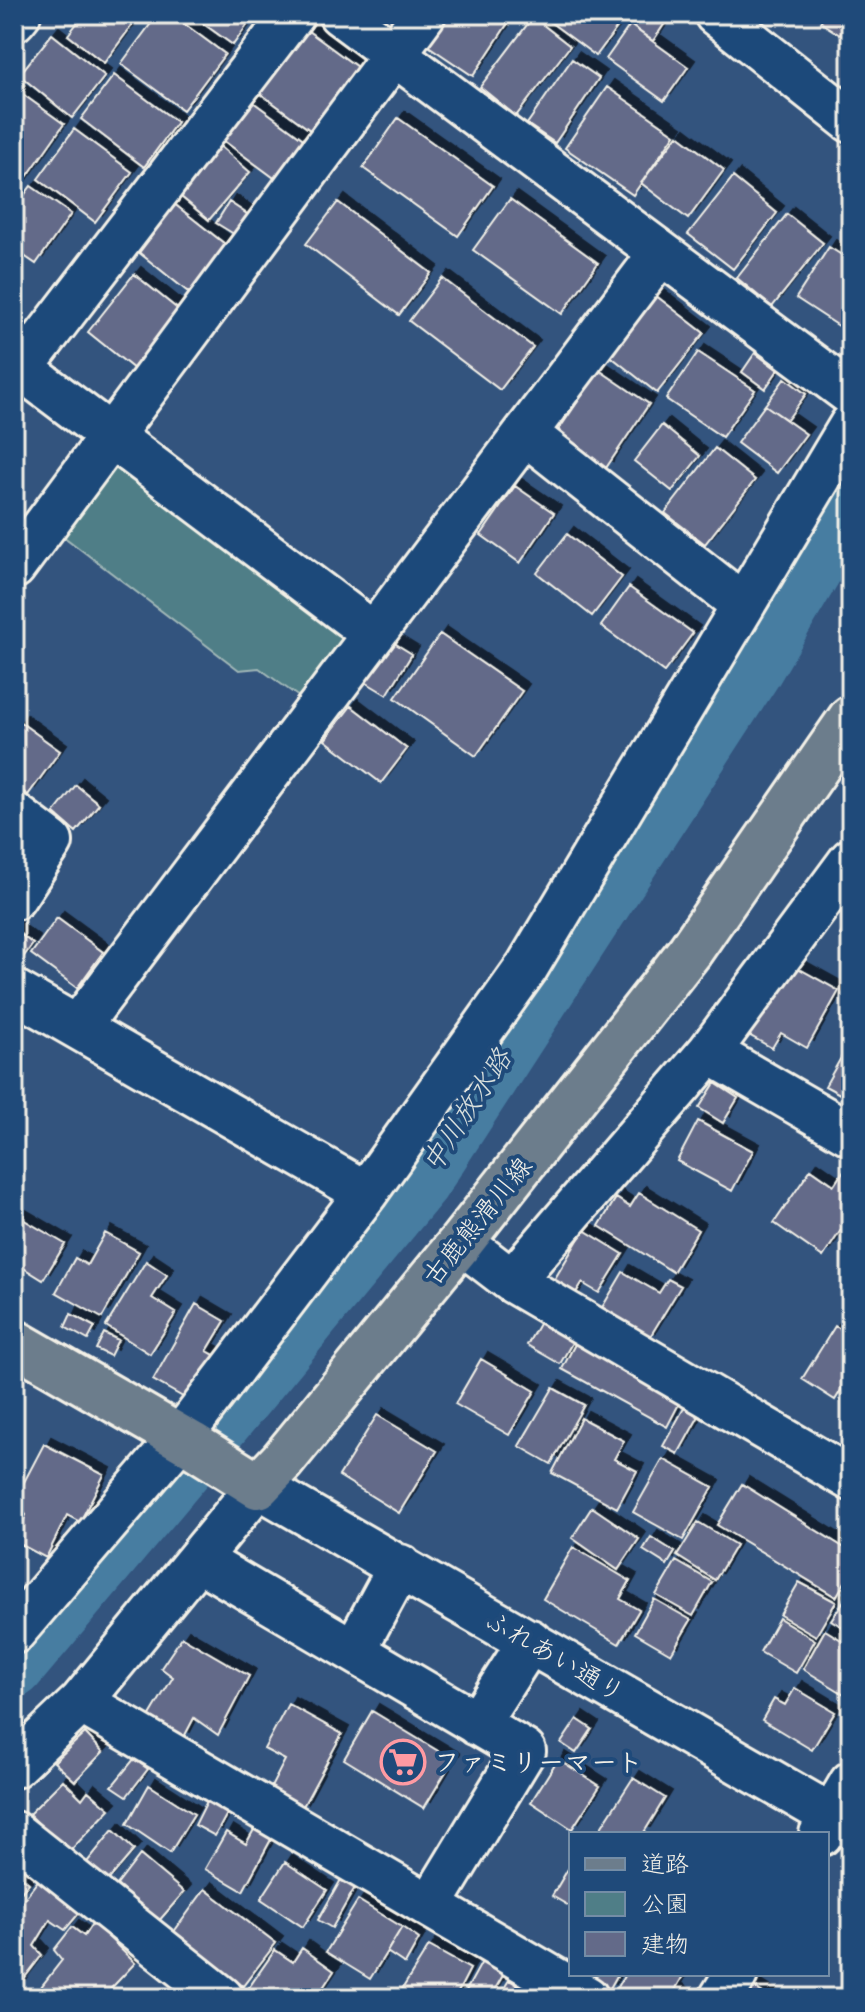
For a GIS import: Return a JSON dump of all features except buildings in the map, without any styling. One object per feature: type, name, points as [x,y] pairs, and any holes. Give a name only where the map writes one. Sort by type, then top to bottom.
[{"type":"main road","name":"古鹿熊滑川線","points":[[247,1479],[282,1461],[461,1242],[690,951],[851,718]]},
{"type":"main road","points":[[14,1342],[247,1479]]},
{"type":"street","points":[[14,20],[19,14]]},
{"type":"street","points":[[293,14],[18,366],[374,634]]},
{"type":"street","points":[[340,14],[851,394]]},
{"type":"street","points":[[14,567],[424,14]]},
{"type":"street","points":[[716,14],[851,121]]},
{"type":"street","points":[[78,1027],[660,254]]},
{"type":"street","points":[[14,1632],[186,1441],[527,967],[851,425]]},
{"type":"street","points":[[525,433],[743,605]]},
{"type":"street","points":[[14,814],[51,842],[14,898]]},
{"type":"street","points":[[512,1281],[709,1052],[851,860]]},
{"type":"street","points":[[14,991],[366,1193]]},
{"type":"street","points":[[709,1052],[851,1134]]},
{"type":"street","points":[[461,1242],[512,1281],[851,1479]]},
{"type":"street","points":[[14,1766],[81,1702],[199,1560],[247,1479]]},
{"type":"street","name":"ふれあい通り","points":[[247,1479],[839,1815]]},
{"type":"street","points":[[199,1560],[524,1751],[430,1906]]},
{"type":"street","points":[[354,1651],[400,1566]]},
{"type":"street","points":[[477,1724],[530,1641]]},
{"type":"street","points":[[81,1702],[587,1998]]},
{"type":"street","points":[[14,1833],[222,1998]]},
{"type":"street","points":[[721,1998],[735,1976]]},
{"type":"green space","points":[[117,456],[358,632],[303,700],[259,668],[239,670],[59,533]]},
{"type":"waterway","name":"中川放水路","points":[[14,1668],[420,1182],[751,672],[851,503]]},
{"type":"place","name":"ファミリーマート","points":[[403,1762]]}]
